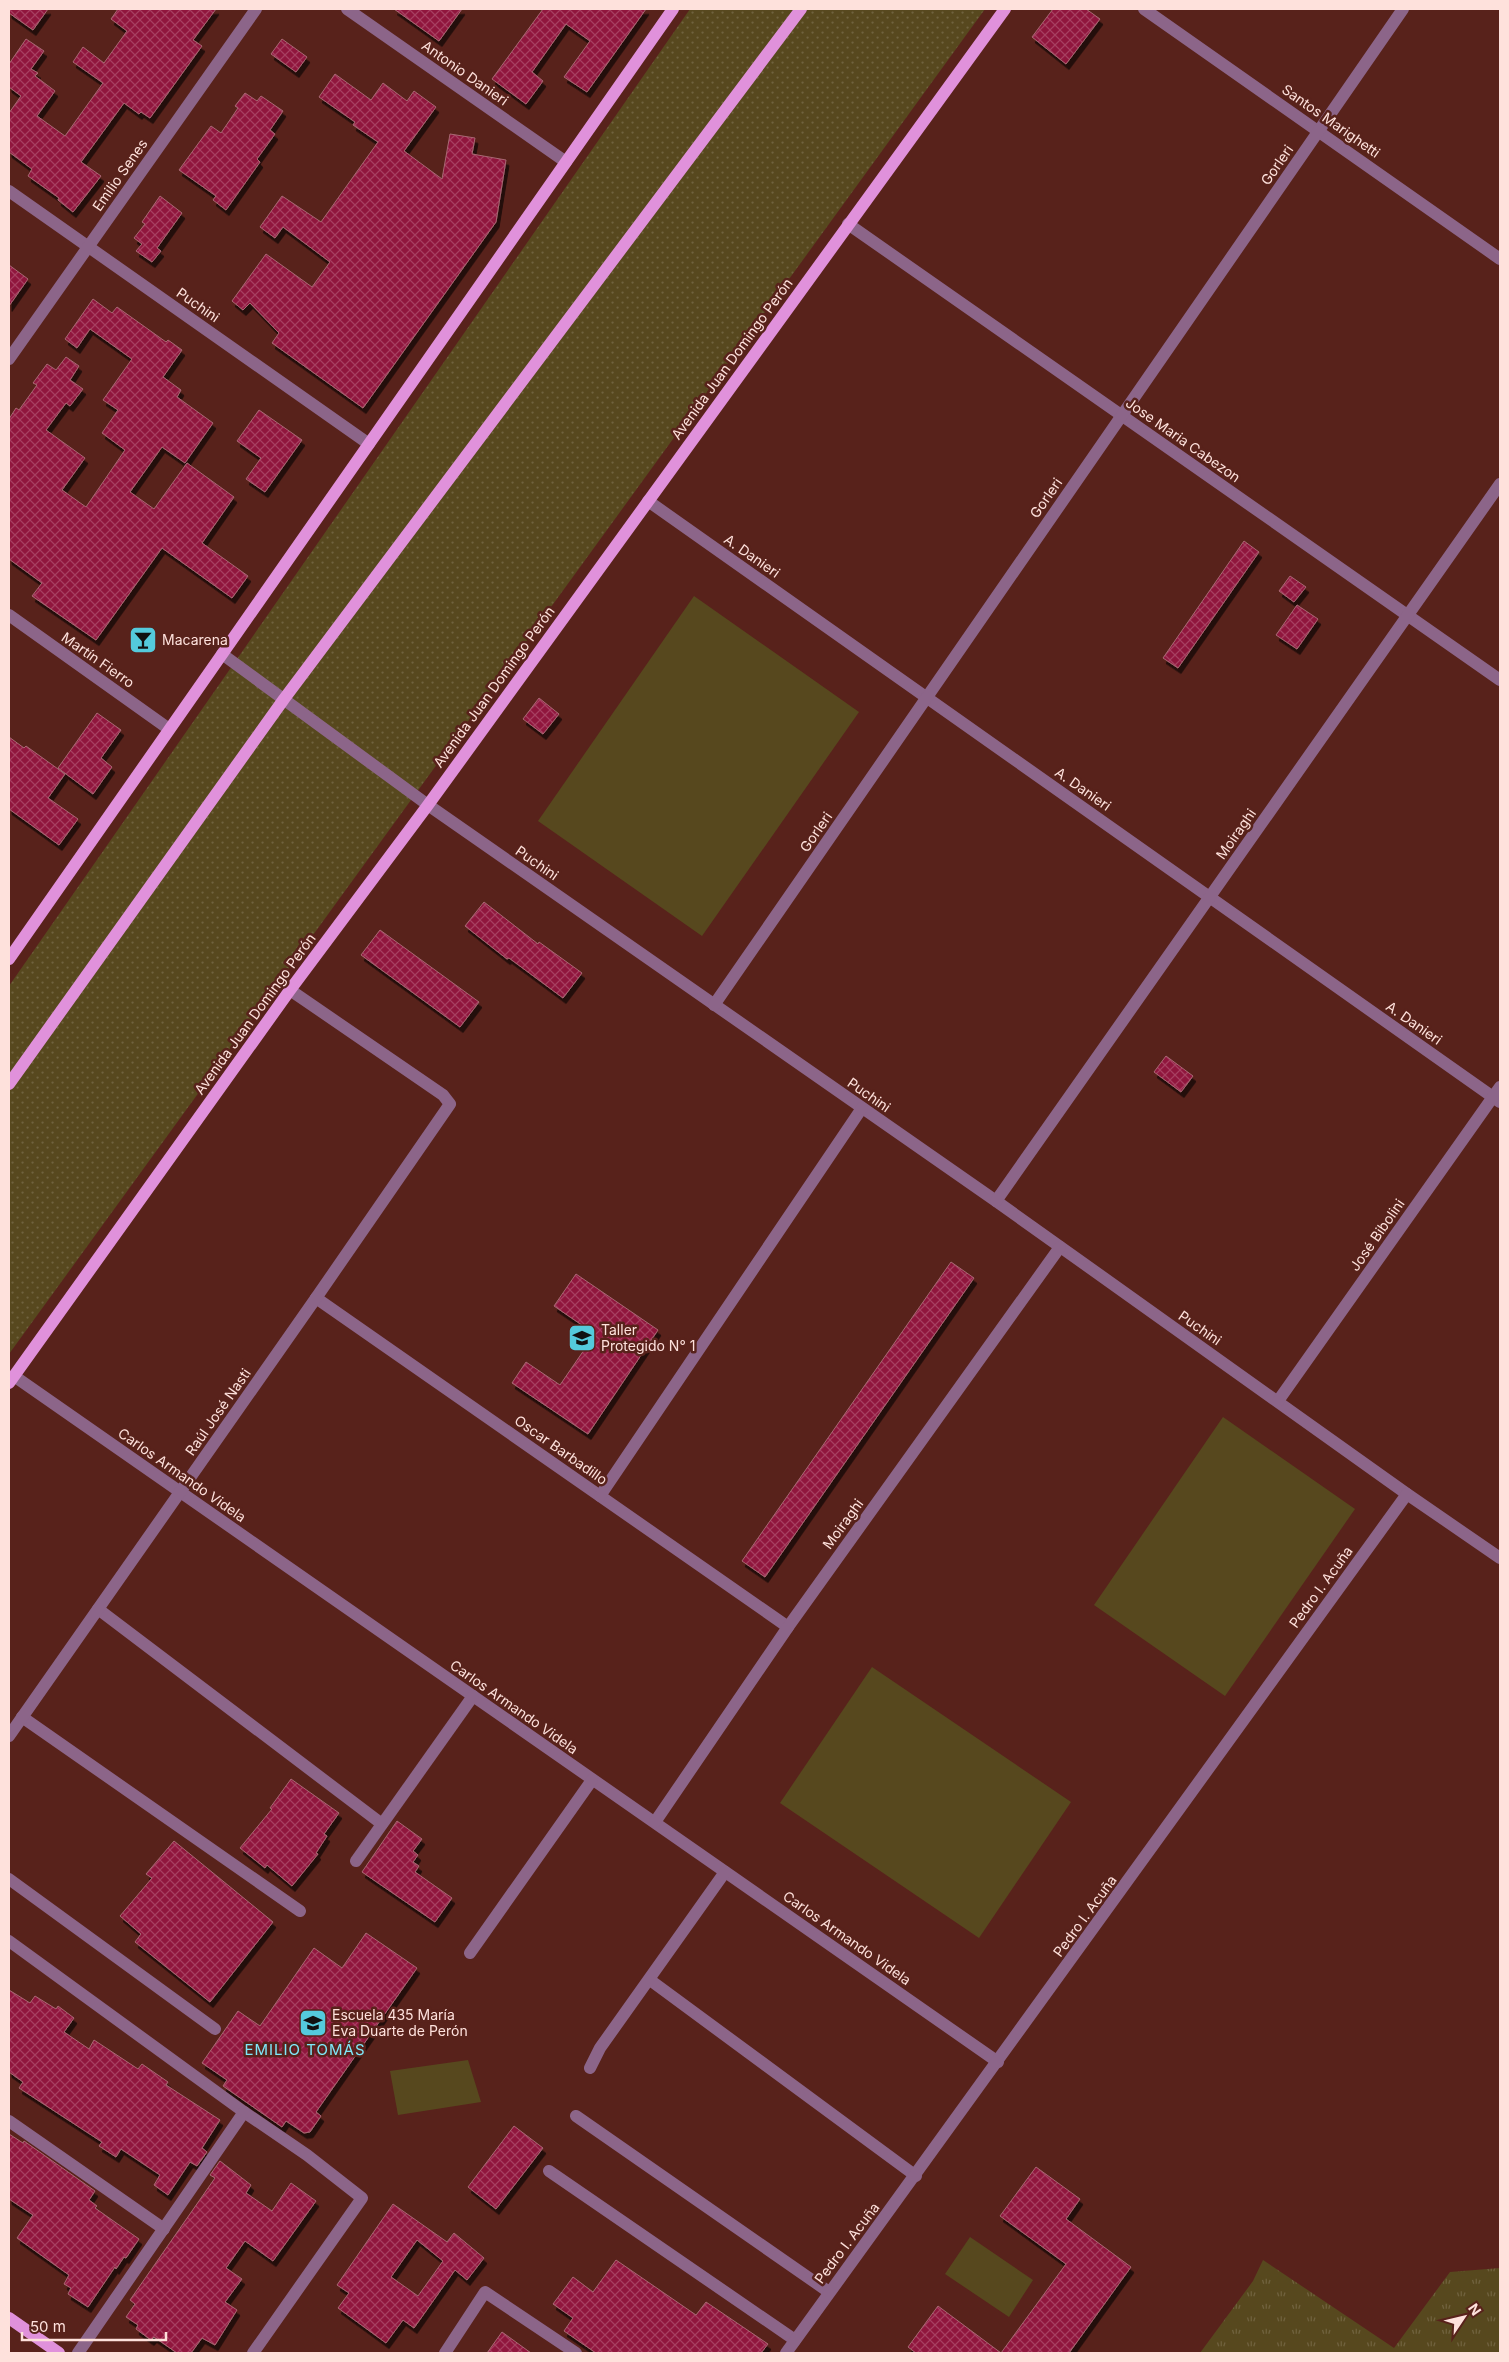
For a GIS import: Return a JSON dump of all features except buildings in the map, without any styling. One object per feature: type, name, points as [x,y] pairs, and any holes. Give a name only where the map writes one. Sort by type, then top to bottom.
[{"type":"main road","points":[[9,959],[673,9]]},
{"type":"main road","points":[[9,1084],[284,699],[801,9]]},
{"type":"main road","name":"Avenida Juan Domingo Perón","points":[[12,1380],[290,990],[428,804],[1005,9]]},
{"type":"main road","points":[[9,2318],[60,2353]]},
{"type":"street","name":"Emilio Senes","points":[[9,359],[256,9]]},
{"type":"street","name":"Antonio Danieri","points":[[347,9],[566,162]]},
{"type":"street","name":"Santos Marighetti","points":[[1144,9],[1500,258]]},
{"type":"street","name":"Gorleri","points":[[714,1005],[1403,9]]},
{"type":"street","name":"Puchini","points":[[9,191],[369,444]]},
{"type":"street","name":"Jose Maria Cabezon","points":[[848,224],[1500,680]]},
{"type":"street","name":"Moiraghi","points":[[996,1201],[1500,484]]},
{"type":"street","name":"A. Danieri","points":[[648,501],[1210,897],[1498,1096]]},
{"type":"street","name":"Martín Fierro","points":[[9,615],[169,730]]},
{"type":"street","name":"Puchini","points":[[222,654],[428,804],[996,1201],[1406,1494],[1500,1558]]},
{"type":"street","name":"Raúl José Nasti","points":[[9,1736],[450,1104],[443,1095],[290,990]]},
{"type":"street","name":"José Bibolini","points":[[1278,1401],[1498,1096]]},
{"type":"street","points":[[600,1496],[862,1108]]},
{"type":"street","name":"Moiraghi","points":[[655,1822],[788,1627],[1060,1247]]},
{"type":"street","name":"Oscar Barbadillo","points":[[316,1298],[788,1627]]},
{"type":"street","name":"Carlos Armando Videla","points":[[12,1380],[180,1492],[998,2062]]},
{"type":"street","name":"Pedro I. Acuña","points":[[786,2353],[916,2176],[1406,1494]]},
{"type":"street","points":[[98,1609],[382,1824]]},
{"type":"street","points":[[356,1860],[473,1696]]},
{"type":"street","points":[[22,1717],[300,1911]]},
{"type":"street","points":[[470,1953],[592,1780]]},
{"type":"street","points":[[590,2068],[600,2048],[725,1872]]},
{"type":"street","points":[[9,1880],[215,2030]]},
{"type":"street","points":[[9,1941],[306,2155],[362,2198],[253,2353]]},
{"type":"street","points":[[650,1980],[916,2176]]},
{"type":"street","points":[[78,2353],[244,2112]]},
{"type":"street","points":[[576,2116],[829,2292]]},
{"type":"street","points":[[9,2121],[164,2230]]},
{"type":"street","points":[[549,2171],[795,2340]]},
{"type":"street","points":[[445,2353],[485,2292],[576,2353]]},
{"type":"green space","points":[[690,9],[985,9],[9,1354],[9,986]]},
{"type":"green space","points":[[694,596],[859,712],[702,936],[538,821]]},
{"type":"green space","points":[[1223,1417],[1355,1509],[1225,1696],[1094,1605]]},
{"type":"green space","points":[[872,1667],[1071,1802],[979,1938],[780,1803]]},
{"type":"green space","points":[[468,2060],[481,2102],[398,2115],[390,2071]]},
{"type":"green space","points":[[970,2237],[1033,2280],[1009,2317],[945,2274]]},
{"type":"green space","points":[[1263,2260],[1394,2348],[1450,2272],[1500,2268],[1500,2353],[1200,2353],[1253,2281]]},
{"type":"place","name":"Macarena","points":[[143,640]]},
{"type":"place","name":"Taller Protegido N° 1","points":[[582,1338]]},
{"type":"place","name":"Escuela 435 María Eva Duarte de Perón","points":[[313,2023]]},
{"type":"district","name":"EMILIO TOMÁS","points":[[305,2050]]}]
